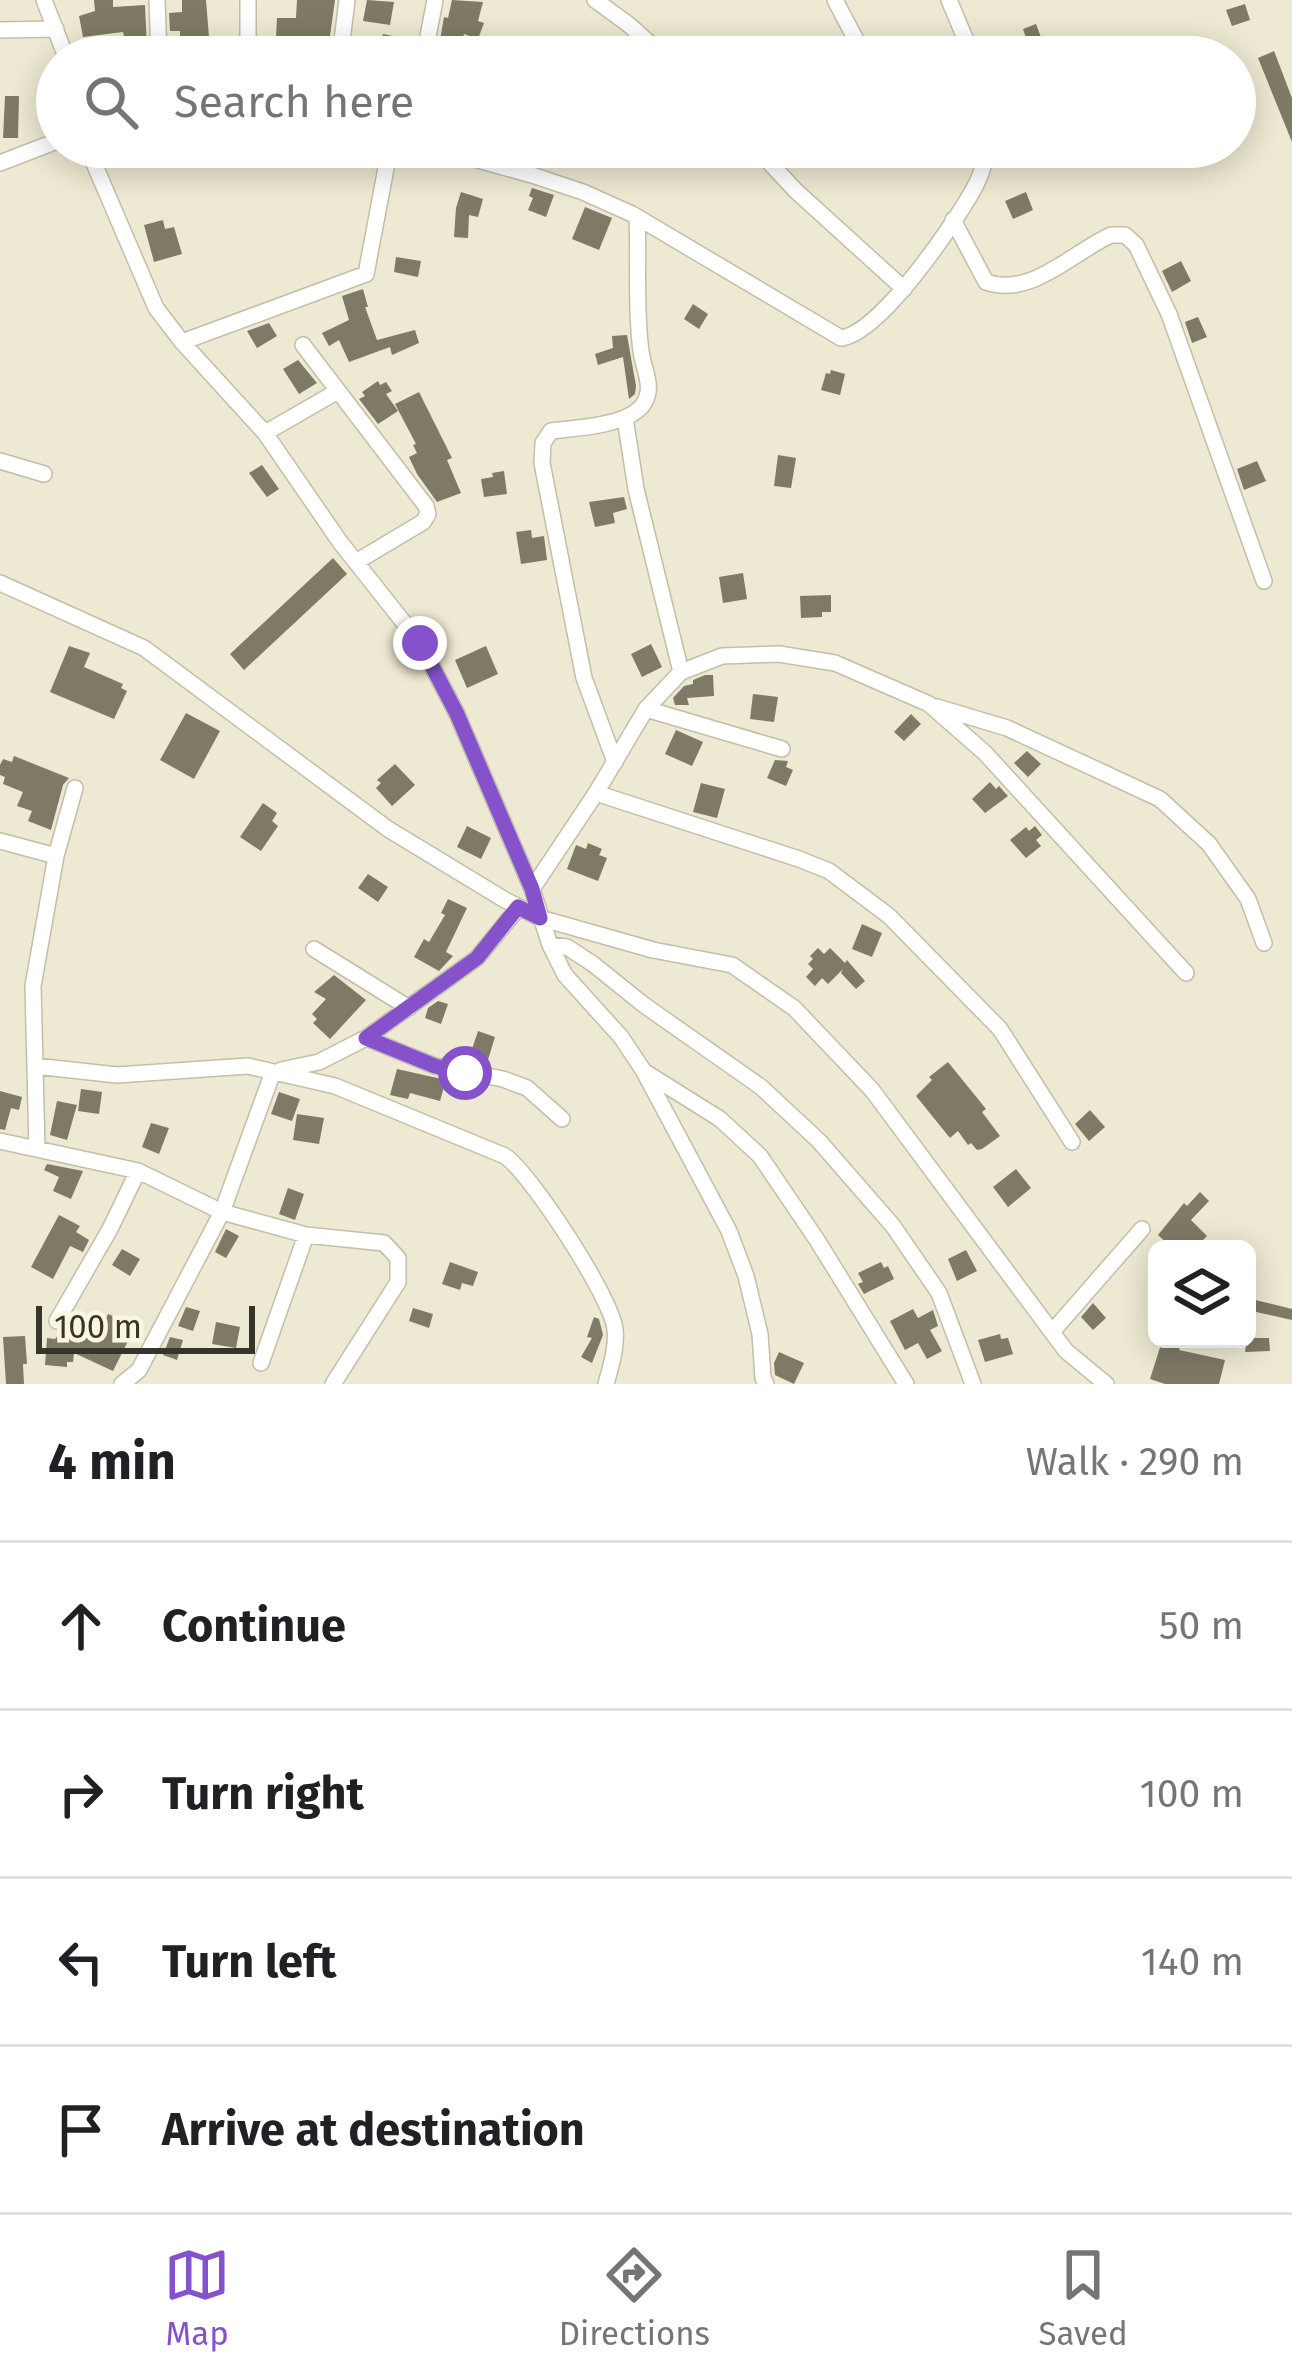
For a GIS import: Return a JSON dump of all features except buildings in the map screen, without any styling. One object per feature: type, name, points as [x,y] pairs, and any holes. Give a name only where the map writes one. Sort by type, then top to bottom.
[{"type":"street","points":[[44,0],[59,36]]},
{"type":"street","points":[[157,0],[159,36]]},
{"type":"street","points":[[248,0],[248,36]]},
{"type":"street","points":[[343,36],[347,0]]},
{"type":"street","points":[[428,36],[435,0]]},
{"type":"street","points":[[595,0],[641,36]]},
{"type":"street","points":[[835,0],[854,36]]},
{"type":"street","points":[[949,0],[964,36]]},
{"type":"street","points":[[0,30],[56,28]]},
{"type":"street","points":[[0,163],[36,149]]},
{"type":"street","points":[[96,168],[156,308],[265,433],[420,643],[457,714],[565,975],[621,1037],[643,1070],[729,1231],[756,1315],[766,1384]]},
{"type":"street","points":[[182,342],[366,274],[385,168]]},
{"type":"street","points":[[503,168],[584,192],[638,217],[841,338],[855,334],[904,290],[974,189],[981,168]]},
{"type":"street","points":[[775,168],[904,290]]},
{"type":"street","points":[[615,762],[584,678],[542,443],[551,430],[625,418],[641,406],[650,389],[641,352],[638,217]]},
{"type":"street","points":[[953,220],[986,282],[996,285],[1027,283],[1111,235],[1125,235],[1136,245],[1169,314],[1264,581]]},
{"type":"street","points":[[303,345],[406,478],[428,514],[423,522],[356,562]]},
{"type":"street","points":[[265,433],[338,392]]},
{"type":"street","points":[[625,418],[636,489],[681,672]]},
{"type":"street","points":[[0,460],[44,474]]},
{"type":"street","points":[[0,583],[144,649],[388,829],[518,907],[540,918],[652,950],[732,965],[794,1008],[872,1090],[1066,1351],[1106,1384]]},
{"type":"street","points":[[532,889],[646,709],[681,672],[722,656],[779,654],[835,663],[928,704],[1007,728],[1160,799],[1210,844],[1248,899],[1264,943]]},
{"type":"street","points":[[928,704],[985,753],[1186,973]]},
{"type":"street","points":[[646,709],[782,749]]},
{"type":"street","points":[[37,1149],[33,986],[56,856],[75,788]]},
{"type":"street","points":[[596,793],[829,871],[889,916],[1000,1029],[1072,1142]]},
{"type":"street","points":[[0,842],[56,856]]},
{"type":"street","points":[[273,1072],[319,1062],[366,1038],[477,958],[518,907]]},
{"type":"street","points":[[550,945],[567,947],[593,964],[761,1087],[819,1141],[893,1226],[939,1292],[973,1384]]},
{"type":"street","points":[[314,949],[409,1008]]},
{"type":"street","points":[[366,1038],[435,1066],[527,1088],[562,1119]]},
{"type":"street","points":[[34,1066],[116,1075],[248,1066],[335,1086],[505,1156],[517,1164],[563,1228],[612,1314],[616,1332],[606,1384]]},
{"type":"street","points":[[643,1070],[720,1119],[760,1156],[906,1384]]},
{"type":"street","points":[[122,1384],[139,1370],[221,1212],[273,1072]]},
{"type":"street","points":[[0,1141],[138,1171],[221,1212],[306,1235],[384,1243],[398,1258],[398,1282],[333,1384]]},
{"type":"street","points":[[57,1321],[138,1171]]},
{"type":"street","points":[[1052,1332],[1142,1228]]},
{"type":"street","points":[[261,1363],[306,1235]]},
{"type":"route","points":[[420,643],[457,714],[540,918],[518,907],[477,958],[366,1038],[465,1073]]}]
